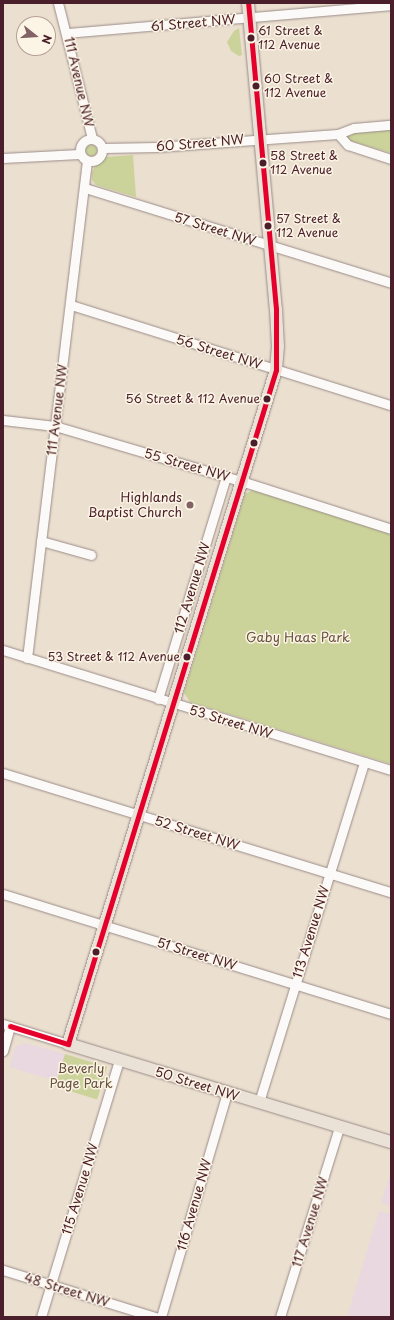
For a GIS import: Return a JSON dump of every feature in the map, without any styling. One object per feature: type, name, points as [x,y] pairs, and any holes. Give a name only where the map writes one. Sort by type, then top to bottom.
[{"type":"main road","name":"112 Avenue NW","points":[[68,1044],[276,370],[278,346],[248,3]]},
{"type":"main road","name":"50 Street NW","points":[[68,1044],[391,1142]]},
{"type":"street","name":"111 Avenue NW","points":[[58,3],[68,33],[92,138]]},
{"type":"street","name":"61 Street NW","points":[[68,33],[391,5]]},
{"type":"street","name":"60 Street NW","points":[[103,148],[157,147],[260,138],[338,134],[354,128],[391,125]]},
{"type":"street","points":[[338,134],[348,145],[391,160]]},
{"type":"street","points":[[3,158],[79,154],[87,161],[95,159],[103,148],[100,141],[92,138],[81,147],[79,154]]},
{"type":"street","name":"111 Avenue NW","points":[[27,658],[71,305],[87,161]]},
{"type":"street","name":"57 Street NW","points":[[85,188],[391,283]]},
{"type":"street","name":"56 Street NW","points":[[71,305],[391,405]]},
{"type":"street","name":"55 Street NW","points":[[3,420],[55,426],[226,476],[391,528]]},
{"type":"street","name":"112 Avenue NW","points":[[158,699],[226,476]]},
{"type":"street","points":[[41,541],[91,556]]},
{"type":"street","name":"53 Street NW","points":[[3,650],[172,704],[391,770]]},
{"type":"street","name":"113 Avenue NW","points":[[259,1102],[364,762]]},
{"type":"street","name":"52 Street NW","points":[[3,774],[391,892]]},
{"type":"street","name":"51 Street NW","points":[[3,894],[391,1014]]},
{"type":"street","points":[[3,1051],[7,1025]]},
{"type":"street","name":"50 Street NW","points":[[7,1025],[68,1044]]},
{"type":"street","name":"115 Avenue NW","points":[[41,1317],[119,1060]]},
{"type":"street","name":"116 Avenue NW","points":[[161,1317],[227,1093]]},
{"type":"street","name":"117 Avenue NW","points":[[280,1317],[339,1127]]},
{"type":"street","name":"48 Street NW","points":[[3,1270],[155,1317]]},
{"type":"shaded area","points":[[25,1043],[65,1054],[57,1081],[9,1067],[15,1047]]},
{"type":"shaded area","points":[[391,1171],[391,1206],[381,1203]]},
{"type":"shaded area","points":[[379,1211],[391,1214],[391,1317],[347,1317]]},
{"type":"green space","points":[[239,28],[242,55],[239,56],[231,51],[227,42],[234,31]]},
{"type":"green space","points":[[391,129],[391,153],[351,141],[347,137],[350,133]]},
{"type":"green space","points":[[91,144],[95,146],[97,150],[95,154],[91,156],[87,154],[85,150],[87,146]]},
{"type":"green space","points":[[133,155],[136,197],[96,185],[92,180],[92,173],[96,163],[105,157]]},
{"type":"green space","name":"Gaby Haas Park","points":[[255,489],[391,531],[391,764],[190,702],[184,693],[245,494]]},
{"type":"green space","name":"Beverly Page Park","points":[[65,1054],[107,1067],[97,1099],[55,1087]]},
{"type":"transit line","points":[[68,1044],[276,370],[276,309],[248,3]]},
{"type":"transit line","points":[[10,1026],[68,1044]]},
{"type":"place","name":"61 Street & 112 Avenue","points":[[251,38]]},
{"type":"place","name":"60 Street & 112 Avenue","points":[[256,86]]},
{"type":"place","name":"58 Street & 112 Avenue","points":[[263,163]]},
{"type":"place","name":"57 Street & 112 Avenue","points":[[268,226]]},
{"type":"place","name":"56 Street & 112 Avenue","points":[[267,399]]},
{"type":"place","name":"Highlands Baptist Church","points":[[190,505]]},
{"type":"place","name":"53 Street & 112 Avenue","points":[[187,657]]}]
